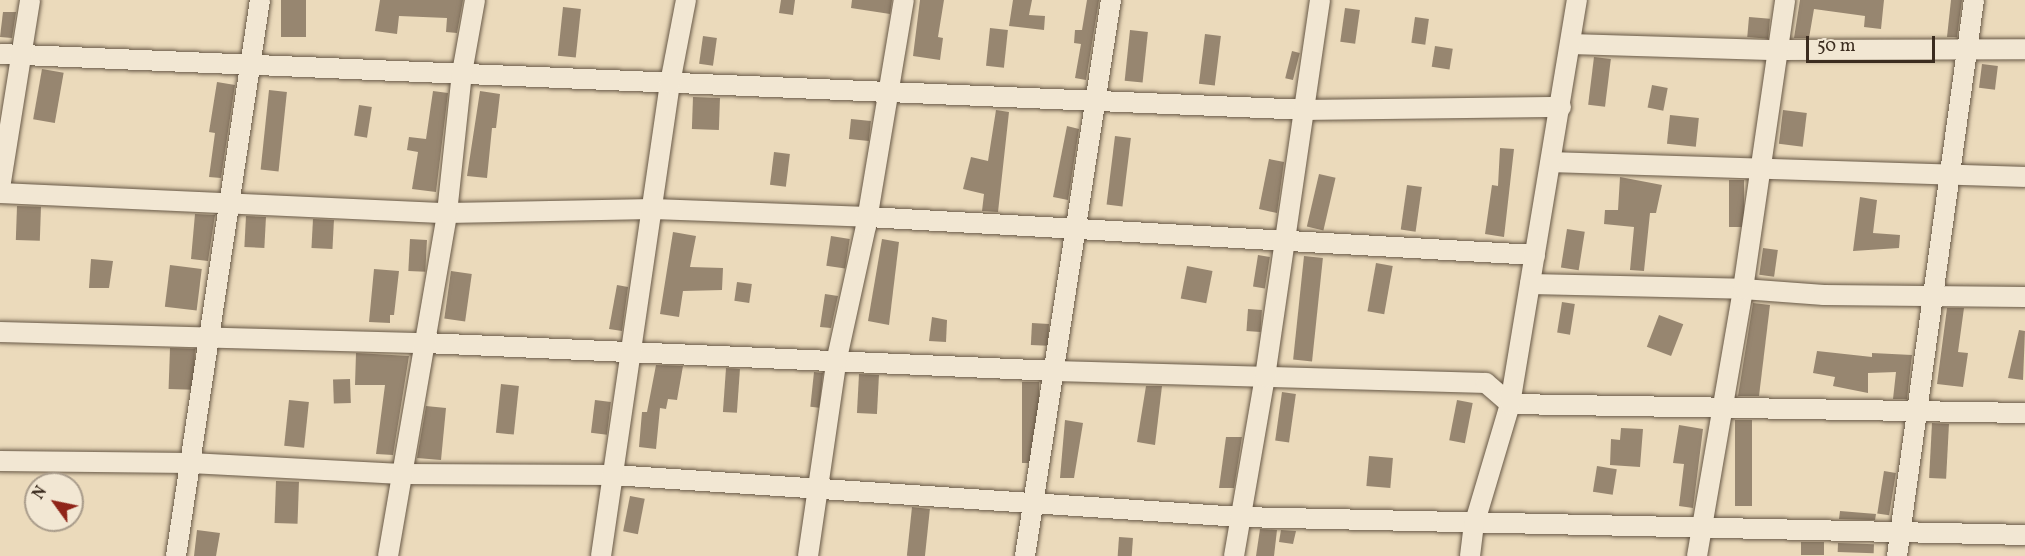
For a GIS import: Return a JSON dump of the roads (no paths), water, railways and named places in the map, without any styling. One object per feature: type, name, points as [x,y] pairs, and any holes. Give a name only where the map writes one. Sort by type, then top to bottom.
[{"type":"street","points":[[0,188],[30,0]]},
{"type":"street","points":[[176,556],[260,0]]},
{"type":"street","points":[[388,556],[447,213],[462,73],[475,0]]},
{"type":"street","points":[[600,556],[670,83],[686,0]]},
{"type":"street","points":[[808,556],[820,488],[837,358],[868,217],[904,0]]},
{"type":"street","points":[[1025,556],[1098,101],[1111,0]]},
{"type":"street","points":[[1234,556],[1265,377],[1320,0]]},
{"type":"street","points":[[1470,556],[1474,525],[1510,404],[1577,0]]},
{"type":"street","points":[[1697,556],[1743,289],[1785,0]]},
{"type":"street","points":[[1897,556],[1974,0]]},
{"type":"street","points":[[1570,44],[1778,50],[2025,49]]},
{"type":"street","points":[[0,54],[249,62],[670,83],[1303,109],[1561,107]]},
{"type":"street","points":[[1551,162],[2025,177]]},
{"type":"street","points":[[0,193],[447,213],[653,209],[868,217],[1535,255]]},
{"type":"street","points":[[1530,284],[1743,289],[1933,298],[2025,297]]},
{"type":"street","points":[[0,333],[209,336],[425,343],[837,358],[1056,371],[1486,383],[1510,404],[2025,413]]},
{"type":"street","points":[[0,461],[190,463],[402,474],[613,475],[1240,517],[1373,518],[1474,525],[1702,527],[2025,535]]}]
